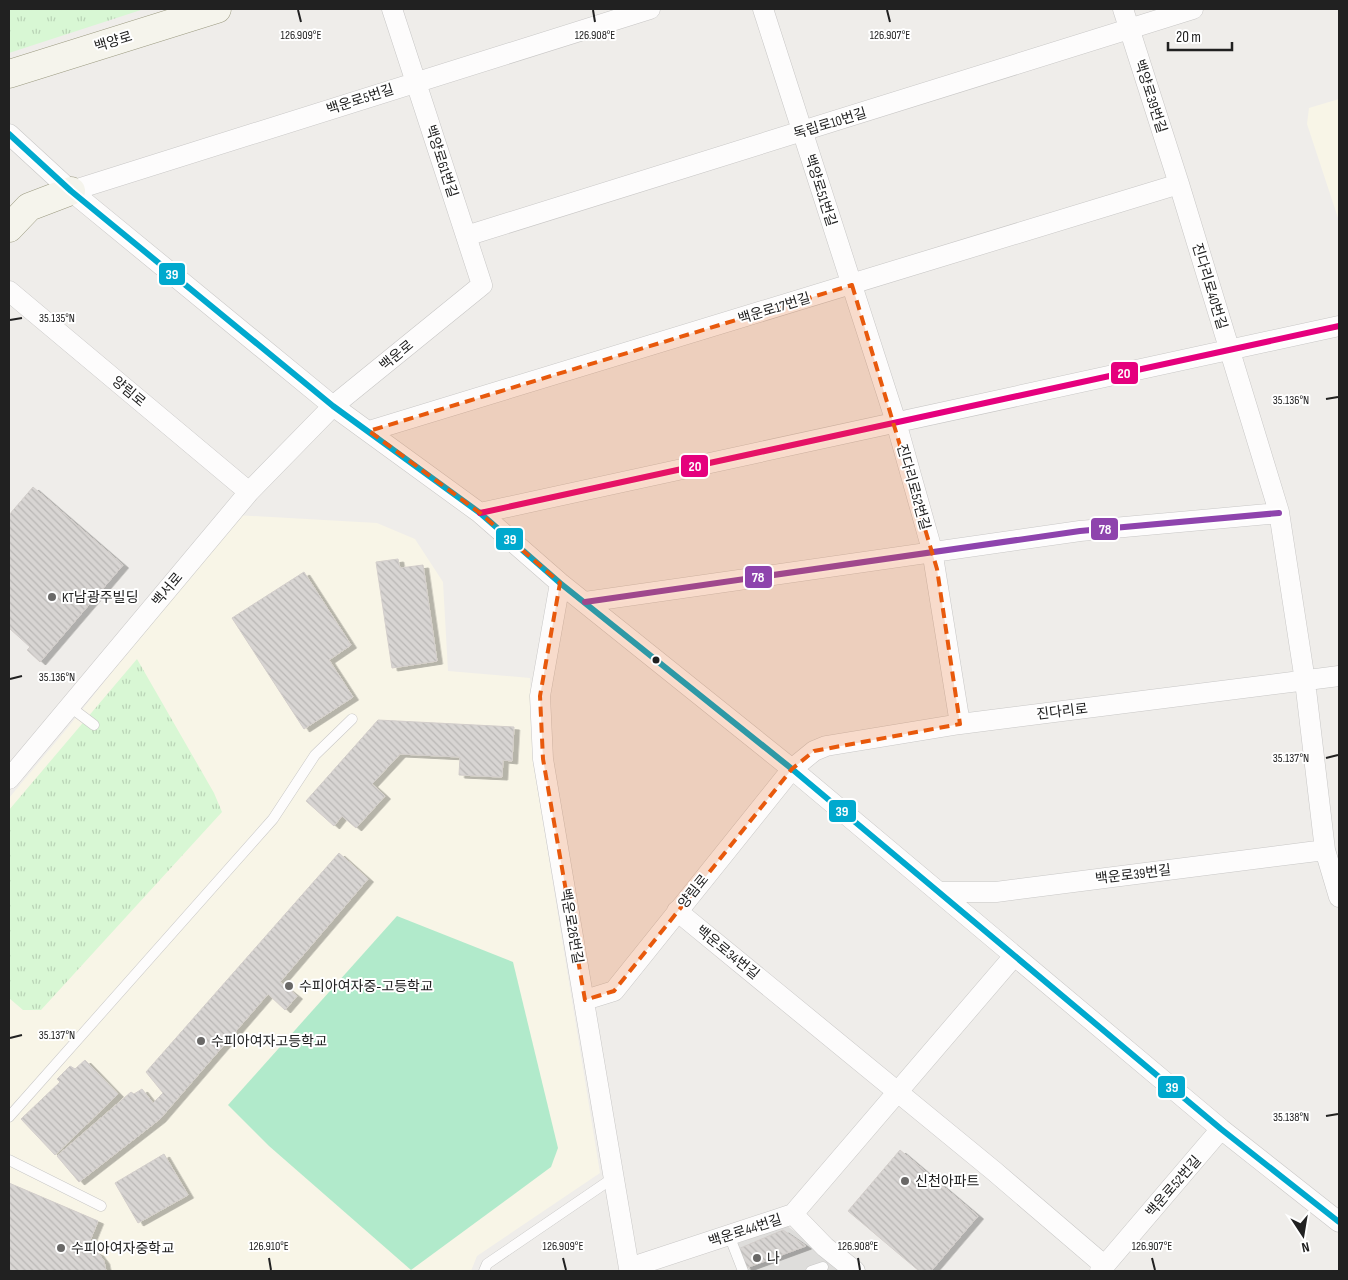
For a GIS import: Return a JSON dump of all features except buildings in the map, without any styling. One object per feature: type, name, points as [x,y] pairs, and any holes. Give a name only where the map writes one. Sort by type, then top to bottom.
[{"type":"street","name":"백양로","points":[[9,74],[217,9]]},
{"type":"street","name":"백양로61번길","points":[[392,9],[482,285],[458,304]]},
{"type":"street","name":"백운로5번길","points":[[71,191],[650,9]]},
{"type":"street","name":"백양로51번길","points":[[763,9],[852,284]]},
{"type":"street","name":"백양로39번길","points":[[1122,9],[1179,184]]},
{"type":"street","name":"독립로10번길","points":[[466,236],[1193,9]]},
{"type":"street","points":[[9,134],[71,191],[333,406],[369,430],[480,513],[560,583],[792,769],[1221,1129],[1339,1222]]},
{"type":"street","name":"백운로17번길","points":[[369,430],[1179,184]]},
{"type":"street","name":"진다리로40번길","points":[[1179,184],[1279,513],[1305,681],[1325,850],[1339,897]]},
{"type":"street","points":[[10,224],[29,207],[71,191]]},
{"type":"street","name":"진다리로52번길","points":[[852,284],[896,422],[932,550],[960,724]]},
{"type":"street","name":"양림로","points":[[9,291],[249,492]]},
{"type":"street","name":"백운로","points":[[333,406],[458,304]]},
{"type":"street","points":[[480,513],[1339,326]]},
{"type":"street","name":"백서로","points":[[9,779],[68,706],[249,492],[333,406]]},
{"type":"street","points":[[585,602],[932,550],[1080,530],[1279,513]]},
{"type":"street","name":"백운로26번길","points":[[560,583],[540,696],[543,759],[585,1000],[613,1178],[630,1268]]},
{"type":"street","name":"진다리로","points":[[792,769],[814,751],[826,746],[960,724],[1339,676]]},
{"type":"street","name":"양림로","points":[[585,1000],[614,991],[792,769]]},
{"type":"street","name":"백운로39번길","points":[[940,892],[996,892],[1325,850]]},
{"type":"street","name":"백운로34번길","points":[[677,911],[896,1091]]},
{"type":"street","name":"백운로44번길","points":[[630,1268],[793,1214],[896,1091],[1014,956]]},
{"type":"street","name":"백운로52번길","points":[[896,1091],[994,1171],[1102,1269],[1221,1129]]},
{"type":"street","points":[[793,1214],[825,1247],[855,1271]]},
{"type":"lane","points":[[68,706],[94,725]]},
{"type":"lane","points":[[9,1117],[273,819],[316,755],[352,720]]},
{"type":"lane","points":[[9,1160],[101,1206]]},
{"type":"lane","points":[[484,1271],[487,1264],[613,1178]]},
{"type":"lane","points":[[729,1235],[743,1271]]},
{"type":"lane","points":[[811,1271],[824,1267]]},
{"type":"highlighted area","points":[[852,285],[937,569],[960,724],[814,751],[792,769],[614,991],[585,1000],[543,759],[540,696],[560,583],[480,513],[369,431]]},
{"type":"shaded area","points":[[1339,99],[1339,221],[1307,124],[1309,108]]},
{"type":"shaded area","name":"수피아여자중-고등학교","points":[[236,515],[377,523],[415,539],[443,582],[448,671],[530,678],[533,761],[600,1173],[477,1256],[471,1271],[9,1271],[9,798],[70,725]]},
{"type":"shaded area","points":[[786,1225],[846,1271],[738,1271],[728,1247]]},
{"type":"green space","points":[[9,9],[144,9],[9,53]]},
{"type":"green space","points":[[137,659],[214,793],[222,812],[41,1010],[23,1010],[9,998],[9,810]]},
{"type":"green space","points":[[397,916],[513,962],[558,1148],[551,1167],[411,1270],[269,1146],[228,1105]]},
{"type":"transit line","name":"39","points":[[9,134],[71,191],[333,406],[480,513],[560,583],[792,769],[1221,1129],[1339,1222]]},
{"type":"transit line","name":"20","points":[[480,513],[1339,326]]},
{"type":"transit line","name":"78","points":[[585,602],[1080,531],[1279,513]]},
{"type":"place","name":"KT남광주빌딩","points":[[52,597]]},
{"type":"place","name":"수피아여자중-고등학교","points":[[289,986]]},
{"type":"place","name":"수피아여자고등학교","points":[[201,1041]]},
{"type":"place","name":"신천아파트","points":[[905,1181]]},
{"type":"place","name":"수피아여자중학교","points":[[61,1248]]},
{"type":"place","name":"나","points":[[757,1258]]}]
